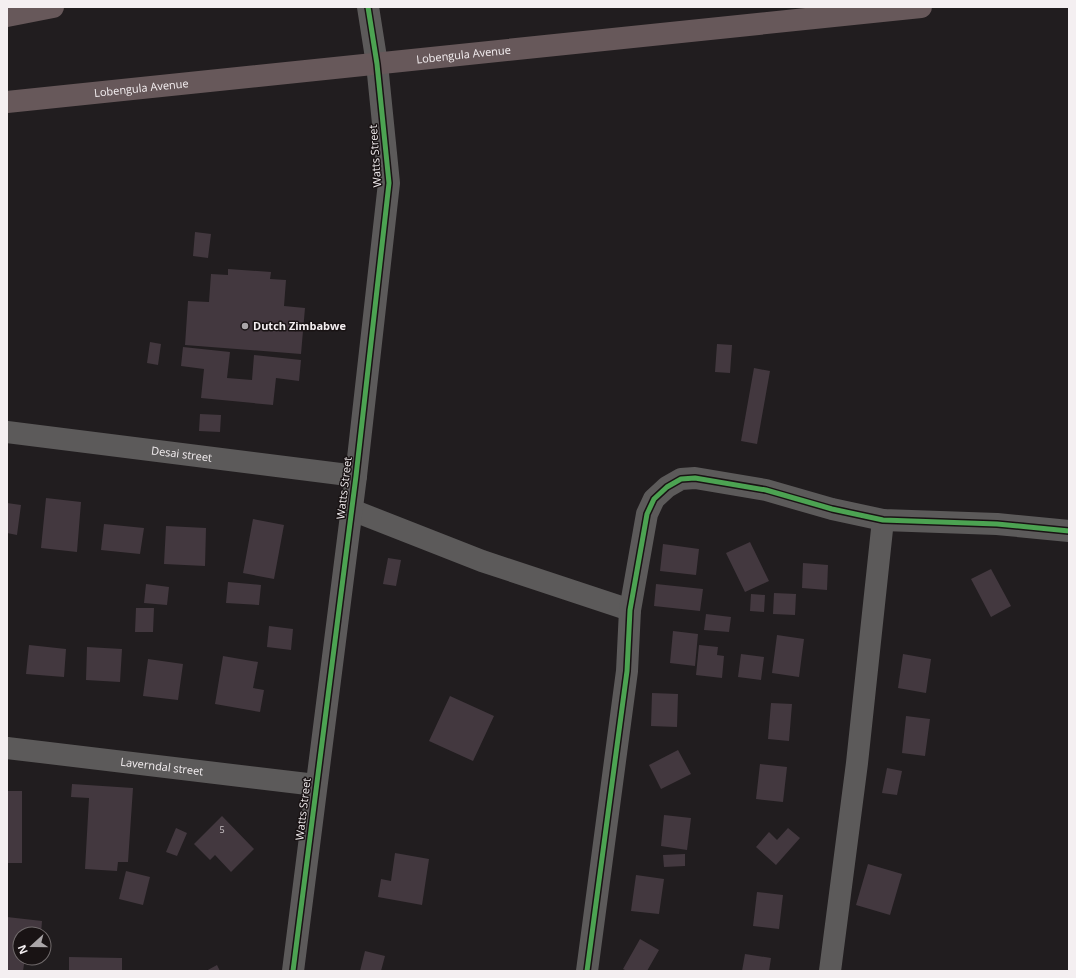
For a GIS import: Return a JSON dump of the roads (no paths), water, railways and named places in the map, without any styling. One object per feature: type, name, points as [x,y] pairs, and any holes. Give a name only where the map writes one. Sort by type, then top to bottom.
[{"type":"highway","points":[[7,16],[53,7]]},
{"type":"highway","name":"Lobengula Avenue","points":[[7,102],[921,7]]},
{"type":"street","name":"Watts Street","points":[[293,971],[352,510],[389,183],[377,64],[368,7]]},
{"type":"street","name":"Desai street","points":[[7,432],[356,476]]},
{"type":"street","points":[[587,971],[628,671],[630,610],[647,514],[654,499],[667,487],[681,479],[695,478],[766,490],[832,509],[883,520],[997,524],[1069,531]]},
{"type":"street","points":[[352,510],[482,561],[630,610]]},
{"type":"street","points":[[830,971],[857,763],[883,520]]},
{"type":"street","name":"Laverndal street","points":[[7,748],[316,785]]},
{"type":"place","name":"Dutch Zimbabwe","points":[[245,326]]}]
